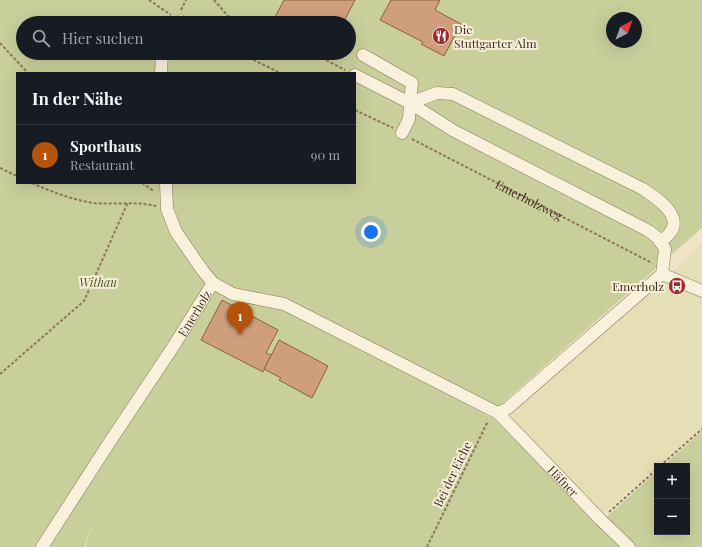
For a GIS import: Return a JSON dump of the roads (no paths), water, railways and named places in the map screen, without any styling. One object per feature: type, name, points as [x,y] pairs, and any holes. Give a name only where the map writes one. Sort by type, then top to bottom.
[{"type":"street","points":[[363,55],[412,83],[409,119],[402,133]]},
{"type":"street","points":[[161,72],[162,60]]},
{"type":"street","points":[[356,76],[410,103],[454,131],[649,231],[665,249],[662,274],[514,402],[498,413]]},
{"type":"street","points":[[410,103],[437,93],[453,94],[643,189],[662,202],[672,214],[673,224],[667,237],[660,242]]},
{"type":"street","points":[[166,184],[167,209],[176,232],[213,283]]},
{"type":"street","points":[[662,274],[702,291]]},
{"type":"street","name":"Emerholz","points":[[42,547],[173,347],[213,283],[233,294],[284,304],[498,413]]},
{"type":"street","name":"Häfner","points":[[498,413],[629,547]]},
{"type":"place","name":"Die Stuttgarter Alm","points":[[441,36]]},
{"type":"place","name":"Emerholz","points":[[677,286]]},
{"type":"place","name":"Sporthaus","points":[[240,335]]},
{"type":"park label","name":"Withau","points":[[98,282]]}]
